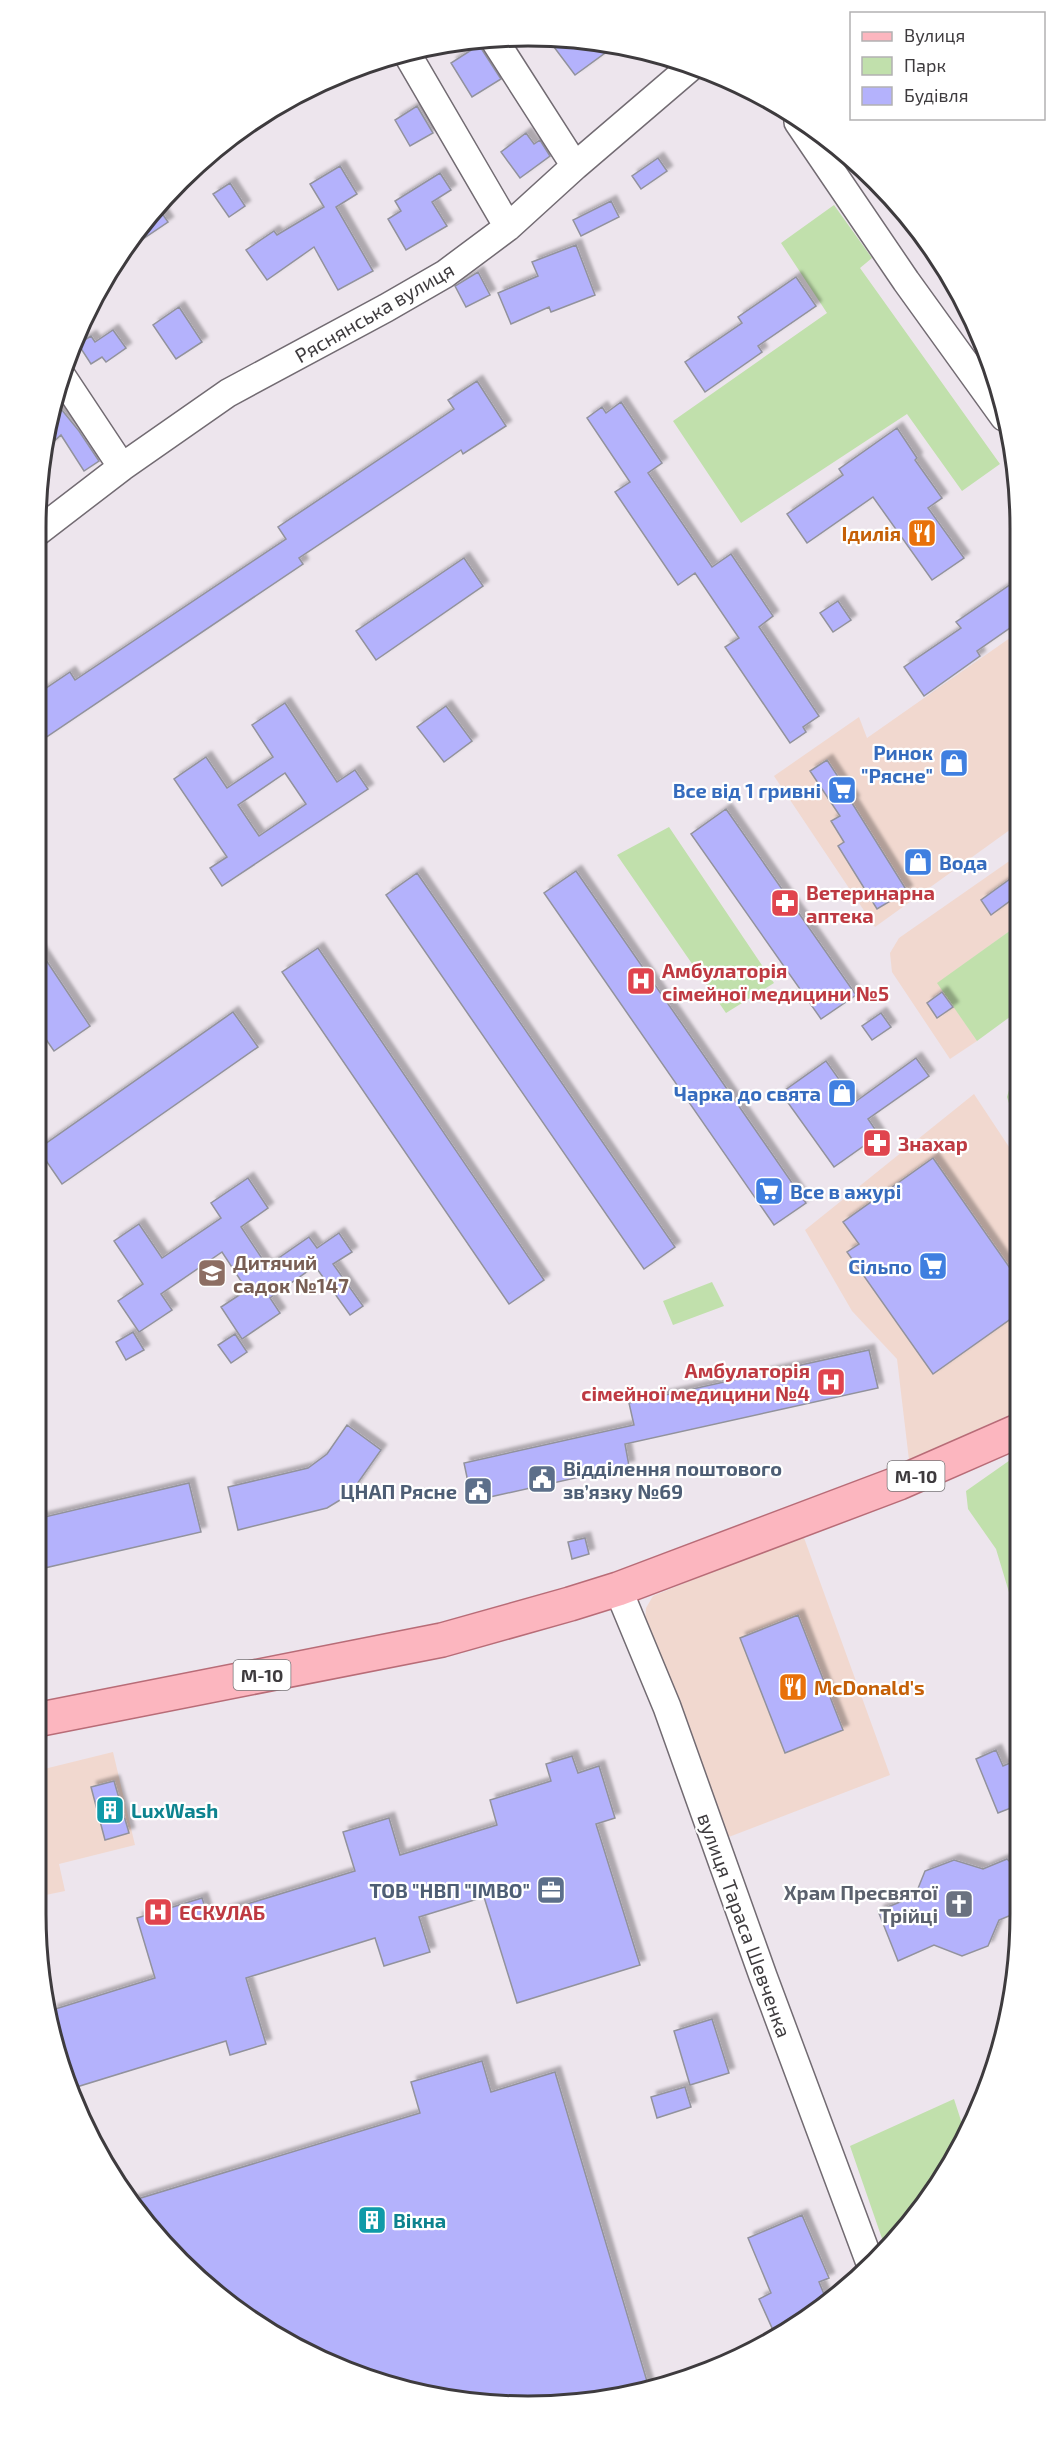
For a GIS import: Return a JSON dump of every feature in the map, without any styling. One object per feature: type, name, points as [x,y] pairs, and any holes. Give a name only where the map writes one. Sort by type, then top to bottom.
[{"type":"main road","name":"М-10","points":[[46,1718],[442,1640],[618,1589],[899,1483],[1010,1434]]},
{"type":"street","points":[[499,48],[575,166]]},
{"type":"street","points":[[411,61],[508,227]]},
{"type":"street","name":"Ряснянська вулиця","points":[[46,525],[122,467],[228,393],[437,279],[508,227],[684,72]]},
{"type":"street","points":[[807,136],[906,281],[994,402]]},
{"type":"street","points":[[69,385],[122,467]]},
{"type":"street","name":"вулиця Тараса Шевченка","points":[[618,1589],[667,1707],[763,1976],[868,2256]]},
{"type":"shaded area","points":[[1010,638],[1010,830],[875,927],[774,776],[859,717],[867,738]]},
{"type":"shaded area","points":[[1010,861],[1010,931],[938,983],[977,1041],[950,1059],[892,972],[890,953],[899,938]]},
{"type":"shaded area","points":[[974,1094],[1010,1148],[1010,1415],[909,1460],[897,1359],[852,1311],[805,1230]]},
{"type":"shaded area","points":[[803,1535],[890,1775],[721,1840],[645,1625],[646,1608],[653,1596]]},
{"type":"shaded area","points":[[113,1752],[135,1845],[59,1864],[65,1891],[46,1895],[46,1769]]},
{"type":"green space","points":[[834,205],[872,258],[860,268],[1000,464],[962,491],[907,414],[741,523],[673,421],[827,313],[781,243]]},
{"type":"green space","points":[[669,827],[774,983],[726,1013],[617,855]]},
{"type":"green space","points":[[1010,931],[1010,1017],[977,1041],[937,983]]},
{"type":"green space","points":[[1010,1087],[1010,1106],[1007,1097]]},
{"type":"green space","points":[[712,1282],[724,1306],[673,1325],[663,1301]]},
{"type":"green space","points":[[1010,1460],[1010,1596],[996,1549],[968,1509],[966,1491]]},
{"type":"green space","points":[[954,2099],[962,2125],[929,2182],[911,2208],[883,2241],[850,2146]]},
{"type":"building","points":[[554,48],[605,53],[575,75]]},
{"type":"building","points":[[482,49],[501,79],[472,97],[451,63],[470,51]]},
{"type":"building","points":[[417,106],[433,133],[410,146],[395,120]]},
{"type":"building","points":[[526,133],[534,144],[540,140],[550,156],[520,178],[501,152]]},
{"type":"building","points":[[658,158],[667,171],[641,189],[632,176]]},
{"type":"building","points":[[340,166],[357,194],[336,207],[373,271],[338,290],[314,247],[267,280],[246,250],[274,231],[277,235],[324,207],[310,184]]},
{"type":"building","points":[[440,173],[451,190],[432,202],[447,226],[406,250],[388,219],[401,211],[395,201]]},
{"type":"building","points":[[230,183],[245,206],[229,217],[213,194]]},
{"type":"building","points":[[611,201],[619,217],[581,236],[573,220]]},
{"type":"building","points":[[163,215],[168,222],[144,238]]},
{"type":"building","points":[[576,245],[595,295],[551,312],[549,307],[511,324],[498,293],[538,276],[532,262]]},
{"type":"building","points":[[478,272],[490,295],[466,307],[455,286]]},
{"type":"building","points":[[796,277],[816,306],[758,346],[762,352],[705,392],[685,362],[742,323],[738,317]]},
{"type":"building","points":[[179,307],[202,342],[176,359],[153,325]]},
{"type":"building","points":[[113,330],[126,348],[106,362],[102,357],[91,364],[81,349],[85,340],[91,336],[95,342]]},
{"type":"building","points":[[477,381],[506,426],[463,454],[461,450],[299,558],[303,564],[46,737],[46,688],[70,672],[75,680],[286,539],[278,527],[454,409],[448,400]]},
{"type":"building","points":[[621,402],[662,463],[648,473],[712,567],[731,554],[773,616],[759,627],[819,716],[803,727],[806,732],[790,743],[725,647],[739,638],[695,573],[678,585],[615,492],[630,482],[587,418],[602,407],[606,413]]},
{"type":"building","points":[[62,410],[99,461],[84,471],[61,435],[55,440]]},
{"type":"building","points":[[897,428],[917,458],[915,460],[942,498],[928,508],[964,558],[932,580],[873,497],[807,543],[787,514],[843,475],[839,469]]},
{"type":"building","points":[[464,558],[483,586],[376,660],[356,631]]},
{"type":"building","points":[[1010,585],[1010,628],[977,651],[980,656],[924,696],[904,667],[961,628],[956,622]]},
{"type":"building","points":[[838,601],[851,620],[833,632],[820,613]]},
{"type":"building","points":[[285,703],[337,782],[355,770],[368,789],[222,886],[210,868],[227,857],[174,779],[206,757],[227,788],[273,757],[252,725]],"holes":[[[285,773],[306,804],[259,836],[238,805]]]},
{"type":"building","points":[[446,706],[472,741],[444,762],[417,727]]},
{"type":"building","points":[[827,760],[907,891],[877,909],[838,846],[844,842],[831,821],[840,816],[810,771]]},
{"type":"building","points":[[726,809],[856,995],[821,1019],[691,834]]},
{"type":"building","points":[[576,871],[806,1203],[774,1225],[544,893]]},
{"type":"building","points":[[417,873],[675,1247],[644,1269],[386,895]]},
{"type":"building","points":[[1010,879],[1010,901],[991,915],[981,900]]},
{"type":"building","points":[[318,948],[544,1280],[509,1304],[282,972]]},
{"type":"building","points":[[46,960],[90,1026],[54,1051],[46,1039]]},
{"type":"building","points":[[942,992],[953,1007],[937,1018],[927,1003]]},
{"type":"building","points":[[233,1012],[258,1047],[62,1184],[46,1161],[46,1143]]},
{"type":"building","points":[[881,1013],[891,1027],[872,1040],[862,1026]]},
{"type":"building","points":[[916,1058],[929,1076],[868,1119],[879,1135],[834,1167],[781,1093],[826,1061],[855,1102]]},
{"type":"building","name":"Сільпо","points":[[933,1158],[1010,1268],[1010,1319],[933,1374],[847,1252],[859,1244],[843,1222]]},
{"type":"building","points":[[248,1178],[268,1208],[241,1227],[267,1266],[309,1237],[317,1248],[339,1233],[352,1252],[333,1264],[363,1306],[350,1315],[315,1266],[270,1298],[280,1313],[242,1339],[221,1307],[247,1290],[222,1252],[161,1294],[172,1310],[139,1332],[118,1301],[143,1284],[114,1241],[139,1224],[162,1258],[221,1218],[211,1203]]},
{"type":"building","points":[[133,1332],[144,1350],[126,1360],[116,1342]]},
{"type":"building","points":[[235,1334],[247,1352],[231,1363],[218,1345]]},
{"type":"building","points":[[869,1350],[878,1388],[625,1444],[629,1466],[472,1501],[464,1463],[634,1425],[629,1403]]},
{"type":"building","points":[[347,1425],[381,1450],[350,1494],[327,1508],[238,1530],[228,1487],[308,1468],[327,1454]]},
{"type":"building","points":[[189,1483],[201,1532],[46,1568],[46,1517]]},
{"type":"building","points":[[585,1538],[589,1554],[572,1559],[568,1542]]},
{"type":"building","points":[[798,1615],[843,1730],[785,1753],[740,1638]]},
{"type":"building","points":[[996,1750],[1003,1766],[1010,1763],[1010,1808],[998,1813],[976,1759]]},
{"type":"building","points":[[572,1756],[578,1773],[599,1766],[615,1818],[596,1824],[640,1965],[517,2003],[484,1897],[419,1917],[430,1952],[384,1966],[375,1938],[246,1978],[266,2044],[230,2055],[226,2041],[78,2086],[56,2009],[155,1978],[137,1918],[202,1898],[208,1916],[355,1871],[343,1832],[389,1818],[400,1855],[497,1825],[490,1800],[551,1781],[546,1764]]},
{"type":"building","name":"LuxWash","points":[[114,1781],[129,1833],[105,1840],[91,1787]]},
{"type":"building","name":"Храм Пресвятої Трійці","points":[[1007,1859],[1010,1862],[1010,1916],[999,1920],[988,1946],[962,1956],[934,1945],[898,1961],[878,1911],[915,1896],[925,1871],[954,1860],[983,1869]]},
{"type":"building","points":[[712,2019],[729,2073],[690,2085],[674,2031]]},
{"type":"building","name":"Вікна","points":[[482,2061],[491,2092],[555,2072],[647,2381],[623,2387],[560,2395],[497,2395],[434,2387],[374,2371],[315,2347],[287,2332],[235,2297],[188,2255],[139,2198],[420,2113],[411,2082]]},
{"type":"building","points":[[685,2087],[691,2107],[657,2118],[651,2097]]},
{"type":"building","points":[[802,2215],[829,2278],[819,2282],[824,2295],[773,2330],[759,2299],[771,2293],[748,2238]]},
{"type":"place","name":"Ідилія","points":[[922,533]]},
{"type":"place","name":"Ринок \"Рясне\"","points":[[954,763]]},
{"type":"place","name":"Все від 1 гривні","points":[[842,790]]},
{"type":"place","name":"Вода","points":[[918,862]]},
{"type":"place","name":"Ветеринарна аптека","points":[[785,903]]},
{"type":"place","name":"Амбулаторія сімейної медицини №5","points":[[641,981]]},
{"type":"place","name":"Чарка до свята","points":[[842,1093]]},
{"type":"place","name":"Знахар","points":[[877,1143]]},
{"type":"place","name":"Все в ажурі","points":[[769,1191]]},
{"type":"place","name":"Сільпо","points":[[933,1266]]},
{"type":"place","name":"Дитячий садок №147","points":[[212,1273]]},
{"type":"place","name":"Амбулаторія сімейної медицини №4","points":[[831,1382]]},
{"type":"place","name":"Відділення поштового зв’язку №69","points":[[542,1479]]},
{"type":"place","name":"ЦНАП Рясне","points":[[478,1491]]},
{"type":"place","name":"McDonald's","points":[[793,1687]]},
{"type":"place","name":"LuxWash","points":[[110,1810]]},
{"type":"place","name":"ТОВ \"НВП \"ІМВО\"","points":[[551,1890]]},
{"type":"place","name":"Храм Пресвятої Трійці","points":[[959,1904]]},
{"type":"place","name":"ЕСКУЛАБ","points":[[158,1912]]},
{"type":"place","name":"Вікна","points":[[372,2220]]}]
